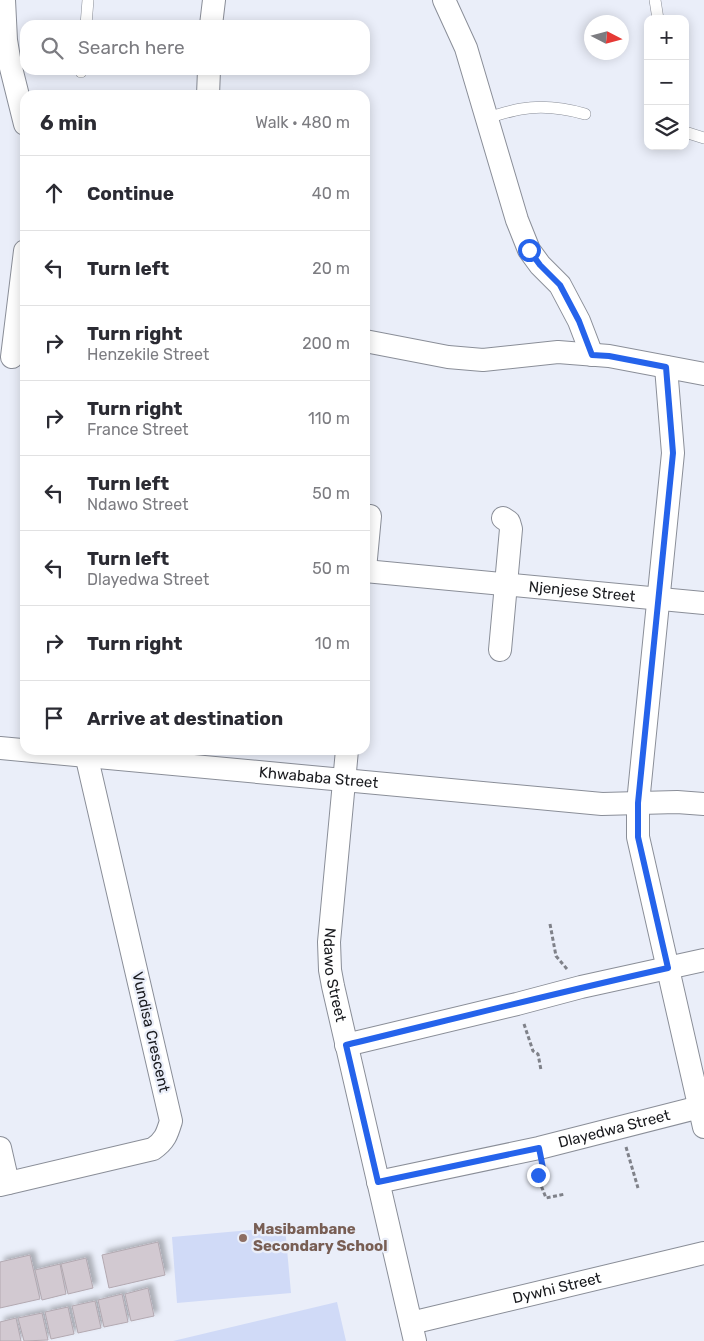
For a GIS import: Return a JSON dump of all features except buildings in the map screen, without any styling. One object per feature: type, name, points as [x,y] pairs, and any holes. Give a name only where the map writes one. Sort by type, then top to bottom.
[{"type":"street","points":[[4,0],[6,40],[20,104]]},
{"type":"street","points":[[212,20],[214,0]]},
{"type":"street","points":[[444,0],[466,48],[517,220],[529,250],[540,265],[560,285],[579,321],[592,355]]},
{"type":"street","points":[[208,90],[209,75]]},
{"type":"street","points":[[12,356],[20,291]]},
{"type":"street","points":[[370,342],[448,357],[483,360],[558,352],[609,356],[704,374]]},
{"type":"street","points":[[666,367],[673,453],[638,803],[638,837],[703,1114]]},
{"type":"street","points":[[500,650],[511,529],[509,522],[503,518]]},
{"type":"street","name":"Njenjese Street","points":[[370,570],[704,603]]},
{"type":"street","name":"Khwababa Street","points":[[0,748],[20,749]]},
{"type":"street","name":"Vundisa Crescent","points":[[4,1184],[153,1149],[162,1143],[171,1121],[86,755]]},
{"type":"street","name":"Khwababa Street","points":[[105,755],[602,804],[677,802],[704,804]]},
{"type":"street","name":"Ndawo Street","points":[[347,755],[329,942],[330,970],[413,1332]]},
{"type":"street","points":[[346,1045],[581,987],[704,960]]},
{"type":"street","name":"Dlayedwa Street","points":[[378,1182],[539,1148],[620,1127],[703,1114]]},
{"type":"street","points":[[0,1148],[4,1184]]},
{"type":"street","name":"Dywhi Street","points":[[413,1332],[704,1253]]},
{"type":"lane","points":[[86,20],[88,0]]},
{"type":"lane","points":[[655,0],[657,15]]},
{"type":"lane","points":[[486,118],[521,109],[548,107],[569,109],[585,114]]},
{"type":"lane","points":[[689,133],[704,138]]},
{"type":"path","points":[[550,924],[556,956],[581,987]]},
{"type":"path","points":[[517,1004],[533,1051],[538,1054],[541,1070]]},
{"type":"path","points":[[620,1127],[638,1188]]},
{"type":"path","points":[[539,1148],[544,1173],[538,1175],[546,1198],[565,1194]]},
{"type":"shaded area","points":[[285,1227],[291,1293],[177,1303],[172,1237]]},
{"type":"shaded area","points":[[337,1302],[346,1341],[173,1341]]},
{"type":"place","name":"Masibambane Secondary School","points":[[243,1238]]},
{"type":"route","points":[[529,250],[540,265],[560,285],[579,321],[592,355],[609,356],[666,367],[673,453],[638,803],[638,837],[668,968],[581,987],[346,1045],[378,1182],[539,1148],[544,1173],[538,1175]]}]
